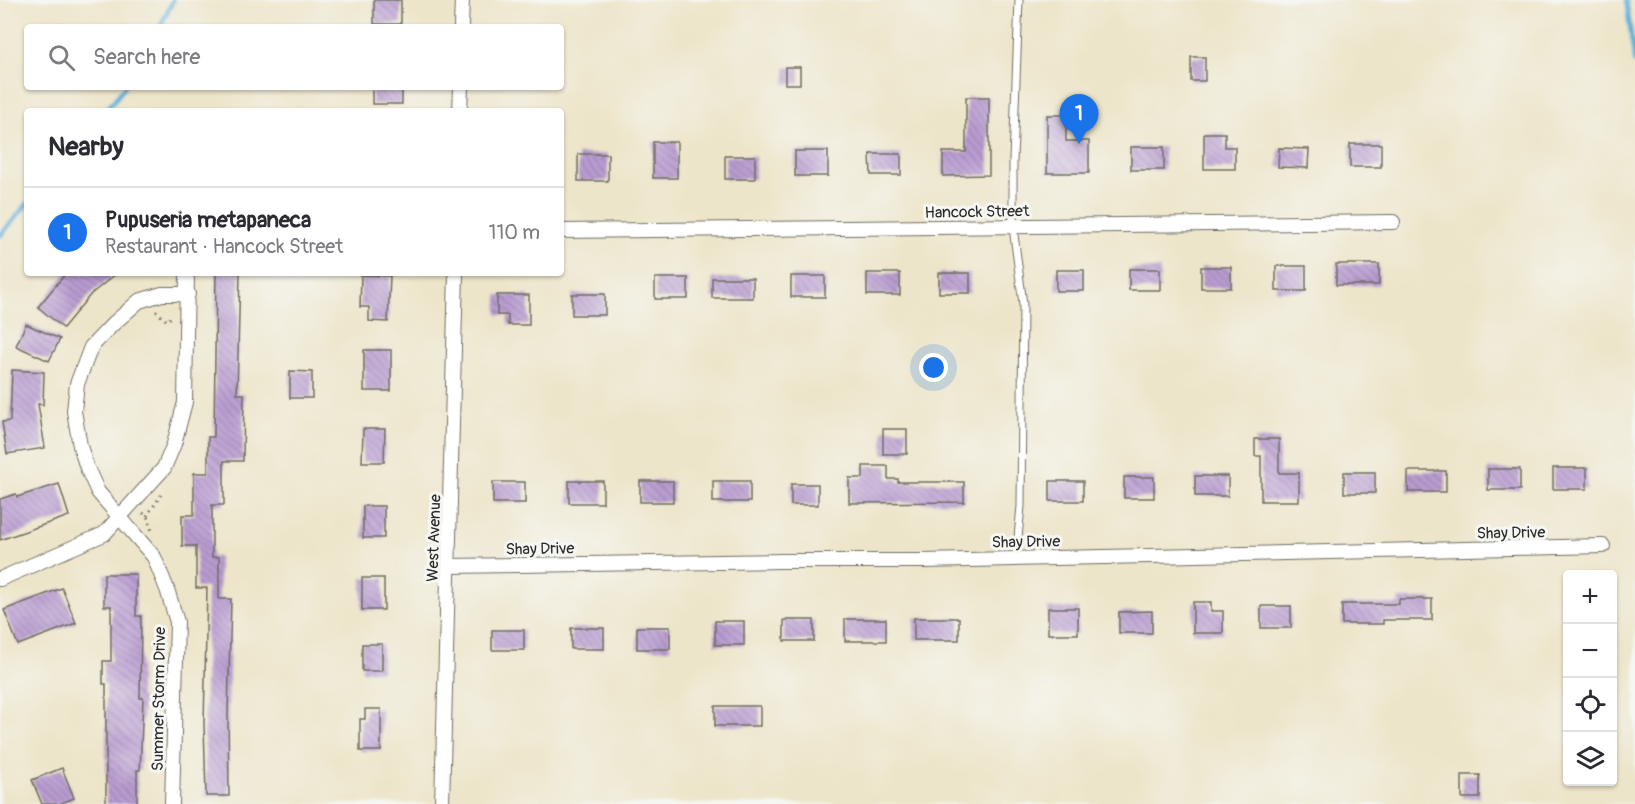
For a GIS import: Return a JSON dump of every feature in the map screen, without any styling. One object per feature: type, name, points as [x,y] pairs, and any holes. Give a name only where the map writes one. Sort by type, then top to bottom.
[{"type":"street","points":[[462,0],[462,24]]},
{"type":"street","points":[[460,108],[461,90]]},
{"type":"street","name":"Hancock Street","points":[[564,231],[1394,222]]},
{"type":"street","points":[[0,579],[104,534],[164,468],[174,444],[185,402],[187,276]]},
{"type":"street","name":"West Avenue","points":[[442,804],[456,276]]},
{"type":"street","name":"Summer Storm Drive","points":[[172,804],[177,622],[154,556],[98,492],[83,457],[74,411],[77,384],[92,347],[113,324],[139,301],[162,294],[188,298]]},
{"type":"street","name":"Shay Drive","points":[[449,566],[923,561],[1603,546]]},
{"type":"lane","points":[[1016,558],[1021,506],[1023,304],[1013,227],[1019,0]]},
{"type":"path","points":[[149,307],[161,313],[167,321],[188,298]]},
{"type":"path","points":[[133,502],[147,516]]},
{"type":"building","points":[[374,0],[401,0],[401,24],[374,24]]},
{"type":"building","points":[[1191,57],[1205,57],[1205,81],[1191,81]]},
{"type":"building","points":[[785,67],[800,67],[800,84],[785,84]]},
{"type":"building","points":[[372,90],[402,90],[402,104],[372,104]]},
{"type":"building","points":[[966,97],[989,97],[989,175],[943,176],[943,152],[966,152]]},
{"type":"building","points":[[1047,115],[1066,115],[1066,141],[1089,141],[1089,173],[1047,173]]},
{"type":"building","points":[[1204,133],[1225,133],[1225,147],[1235,147],[1235,169],[1204,169]]},
{"type":"building","points":[[653,142],[677,142],[677,178],[653,178]]},
{"type":"building","points":[[1350,144],[1381,144],[1381,167],[1350,167]]},
{"type":"building","points":[[1131,147],[1164,147],[1164,170],[1131,170]]},
{"type":"building","points":[[1279,148],[1309,149],[1308,168],[1278,167]]},
{"type":"building","points":[[795,151],[828,151],[828,176],[795,176]]},
{"type":"building","points":[[578,154],[608,154],[608,181],[578,181]]},
{"type":"building","points":[[870,154],[901,154],[901,175],[871,175]]},
{"type":"building","points":[[725,156],[755,156],[755,179],[725,179]]},
{"type":"building","points":[[1336,264],[1379,264],[1379,285],[1336,285]]},
{"type":"building","points":[[1276,266],[1306,266],[1306,291],[1276,291]]},
{"type":"building","points":[[1201,267],[1231,267],[1231,288],[1201,288]]},
{"type":"building","points":[[1129,269],[1160,269],[1160,290],[1129,290]]},
{"type":"building","points":[[1056,270],[1084,270],[1084,291],[1056,291]]},
{"type":"building","points":[[867,273],[900,273],[900,295],[867,295]]},
{"type":"building","points":[[939,273],[970,273],[970,293],[939,293]]},
{"type":"building","points":[[64,276],[113,276],[91,294],[63,328],[38,307]]},
{"type":"building","points":[[216,276],[240,276],[237,394],[244,394],[243,461],[224,461],[224,505],[212,505],[212,557],[219,557],[219,599],[231,599],[228,713],[229,796],[206,796],[204,724],[207,588],[196,588],[196,546],[182,546],[182,515],[194,515],[194,473],[208,473],[208,437],[214,437]]},
{"type":"building","points":[[361,276],[390,276],[388,322],[369,321],[369,307],[360,307]]},
{"type":"building","points":[[791,276],[825,276],[825,297],[791,297]]},
{"type":"building","points":[[655,278],[688,278],[688,299],[655,299]]},
{"type":"building","points":[[712,278],[753,278],[753,298],[712,298]]},
{"type":"building","points":[[572,294],[605,294],[605,315],[572,315]]},
{"type":"building","points":[[497,295],[529,295],[529,325],[508,325],[508,315],[497,315]]},
{"type":"building","points":[[26,324],[60,339],[49,361],[16,346]]},
{"type":"building","points":[[364,350],[391,350],[391,391],[364,391]]},
{"type":"building","points":[[12,370],[44,372],[43,405],[38,404],[45,448],[7,454],[2,422],[10,421]]},
{"type":"building","points":[[290,371],[312,372],[312,398],[290,398]]},
{"type":"building","points":[[363,429],[385,429],[384,462],[362,462]]},
{"type":"building","points":[[883,429],[907,429],[907,454],[883,454]]},
{"type":"building","points":[[1255,439],[1279,439],[1279,473],[1299,473],[1299,501],[1261,501],[1261,456],[1255,456]]},
{"type":"building","points":[[863,466],[888,466],[888,479],[898,479],[898,482],[964,482],[964,502],[849,503],[849,478],[863,478]]},
{"type":"building","points":[[1553,468],[1587,468],[1587,489],[1553,489]]},
{"type":"building","points":[[1488,469],[1520,469],[1520,490],[1488,490]]},
{"type":"building","points":[[1408,471],[1446,471],[1446,492],[1408,492]]},
{"type":"building","points":[[1344,472],[1375,472],[1375,493],[1344,493]]},
{"type":"building","points":[[1195,476],[1228,476],[1228,496],[1195,496]]},
{"type":"building","points":[[1124,477],[1154,477],[1154,498],[1124,498]]},
{"type":"building","points":[[569,481],[603,481],[603,503],[569,503]]},
{"type":"building","points":[[640,481],[673,481],[673,502],[640,502]]},
{"type":"building","points":[[713,481],[750,481],[750,502],[713,502]]},
{"type":"building","points":[[1050,481],[1083,481],[1083,501],[1050,501]]},
{"type":"building","points":[[493,482],[525,482],[525,503],[493,503]]},
{"type":"building","points":[[59,484],[69,516],[0,540],[0,499],[16,494],[17,497]]},
{"type":"building","points":[[791,484],[818,484],[818,505],[791,505]]},
{"type":"building","points":[[363,506],[384,506],[384,538],[363,538]]},
{"type":"building","points":[[104,574],[136,574],[136,616],[141,616],[140,698],[143,698],[140,770],[137,770],[137,804],[106,804],[106,684],[103,684],[103,661],[111,661],[111,606],[104,606]]},
{"type":"building","points":[[362,578],[384,578],[384,610],[362,610]]},
{"type":"building","points":[[62,588],[76,623],[18,645],[4,610]]},
{"type":"building","points":[[1399,599],[1432,599],[1432,620],[1383,620],[1383,624],[1342,624],[1342,604],[1399,604]]},
{"type":"building","points":[[1193,602],[1211,602],[1211,611],[1223,611],[1223,633],[1193,633]]},
{"type":"building","points":[[1261,606],[1291,606],[1291,628],[1261,628]]},
{"type":"building","points":[[1048,608],[1078,608],[1078,634],[1048,634]]},
{"type":"building","points":[[1152,611],[1152,633],[1119,633],[1119,612]]},
{"type":"building","points":[[914,618],[959,618],[959,640],[914,640]]},
{"type":"building","points":[[845,619],[886,619],[886,641],[845,641]]},
{"type":"building","points":[[784,620],[814,620],[814,641],[784,641]]},
{"type":"building","points":[[715,621],[744,621],[744,645],[715,645]]},
{"type":"building","points":[[637,627],[670,627],[670,649],[637,649]]},
{"type":"building","points":[[571,628],[604,628],[604,649],[571,649]]},
{"type":"building","points":[[492,630],[524,630],[524,650],[492,650]]},
{"type":"building","points":[[362,644],[382,644],[382,671],[362,671]]},
{"type":"building","points":[[715,706],[760,706],[760,726],[715,726]]},
{"type":"building","points":[[365,709],[381,709],[381,751],[360,751],[360,719],[365,719]]},
{"type":"building","points":[[62,768],[74,798],[59,804],[42,804],[32,780]]},
{"type":"building","points":[[1462,775],[1480,775],[1480,798],[1462,798]]},
{"type":"waterway","points":[[161,24],[173,0]]},
{"type":"waterway","points":[[1626,0],[1635,63]]},
{"type":"waterway","points":[[108,108],[122,90]]},
{"type":"waterway","points":[[0,236],[24,208]]},
{"type":"place","name":"Pupuseria metapaneca","points":[[1079,144]]}]
